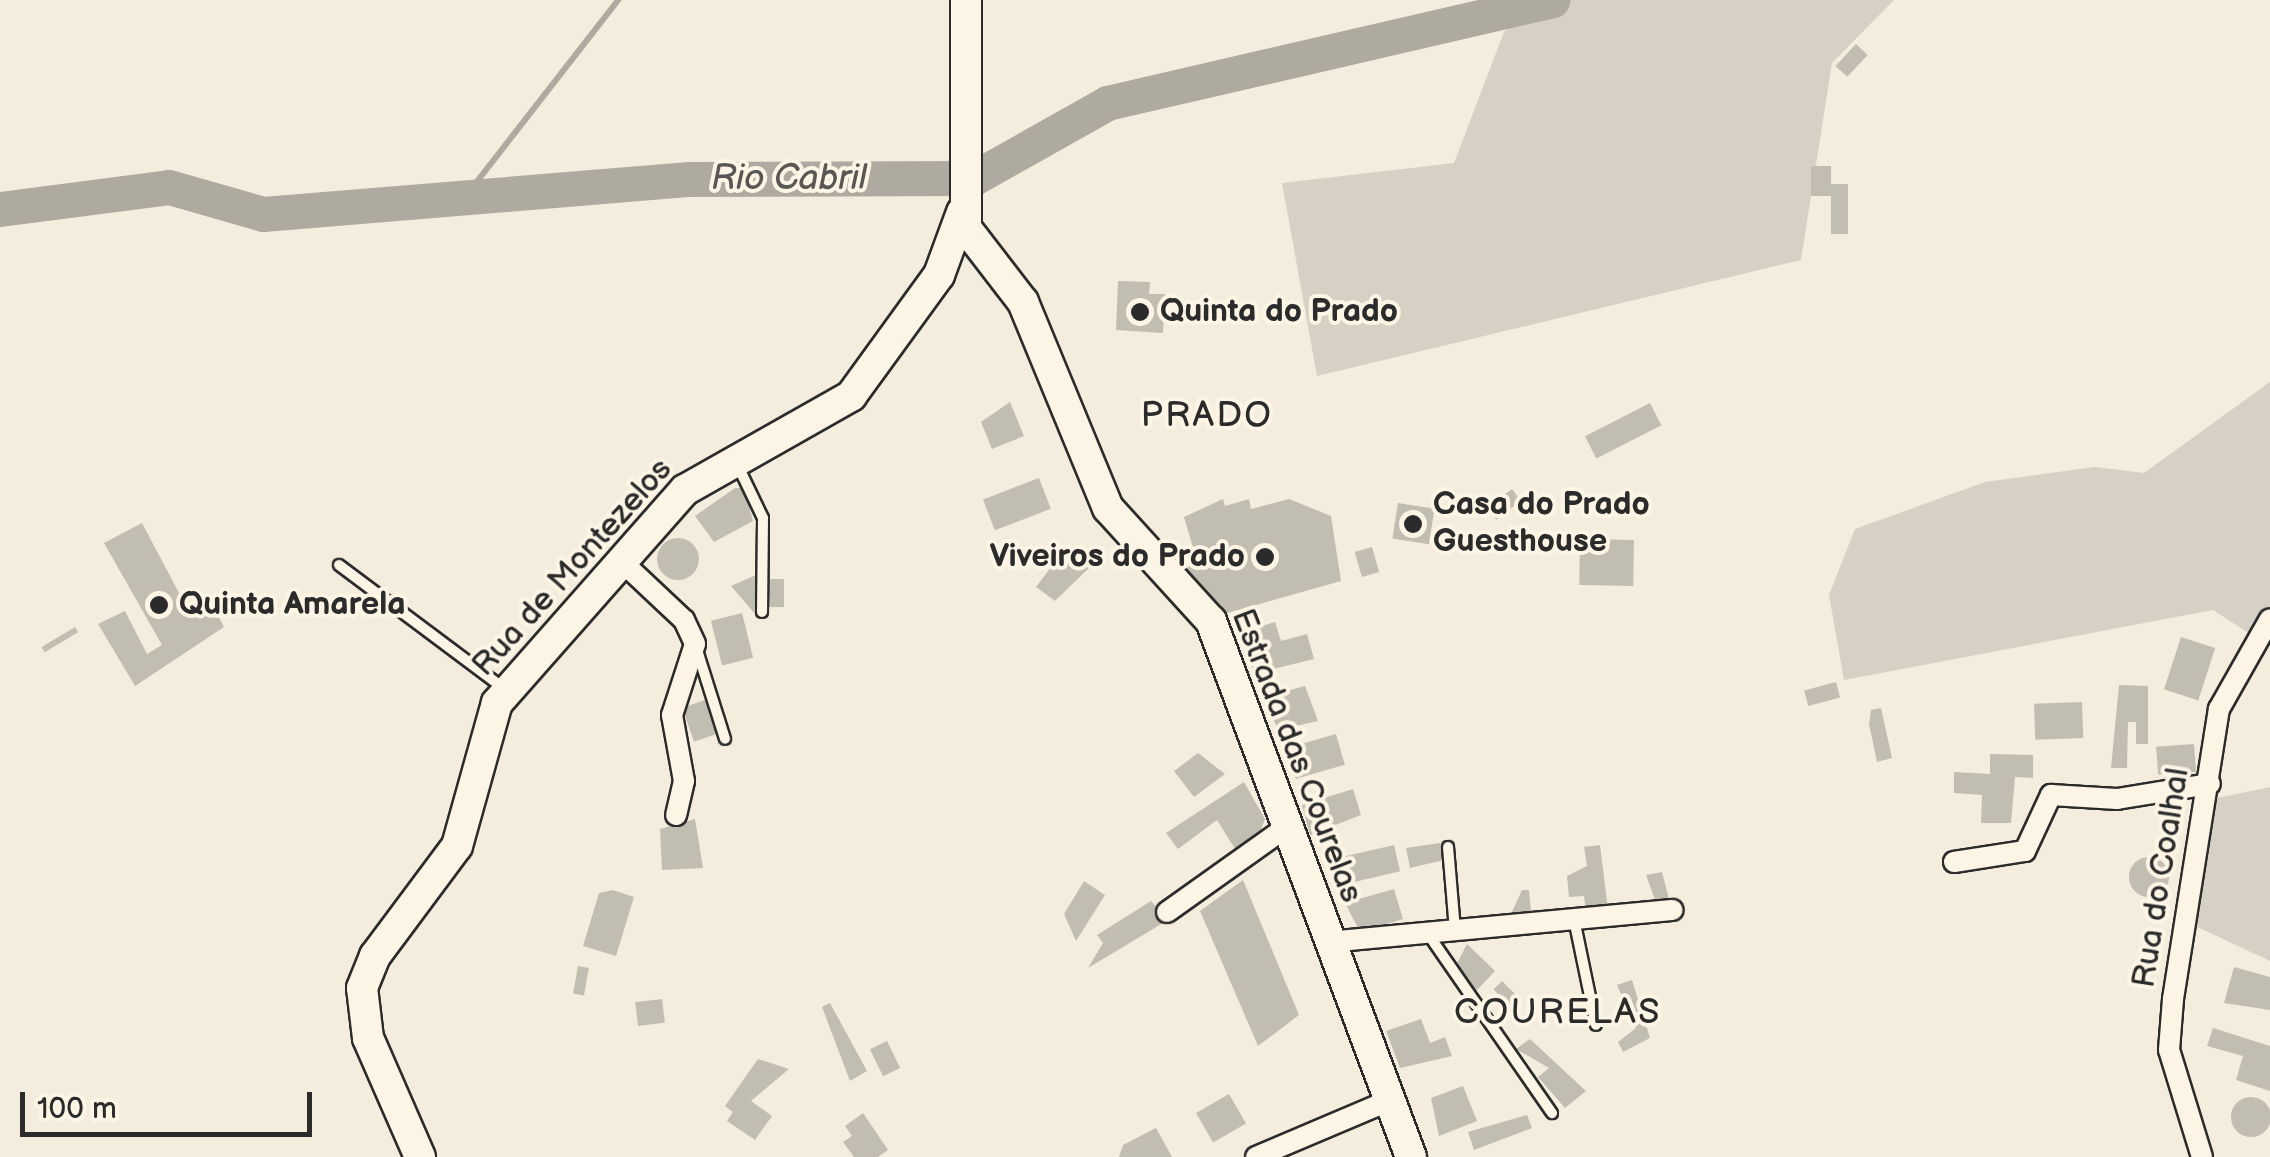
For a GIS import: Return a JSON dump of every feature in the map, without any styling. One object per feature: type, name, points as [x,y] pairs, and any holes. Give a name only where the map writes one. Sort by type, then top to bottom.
[{"type":"main road","name":"Estrada das Courelas","points":[[966,0],[962,206],[955,259],[1004,280],[1026,308],[1108,508],[1209,616],[1410,1157]]},
{"type":"main road","name":"Rua de Montezelos","points":[[420,1157],[368,1038],[362,988],[375,956],[456,846],[486,727],[506,690],[691,484],[851,396],[955,259]]},
{"type":"street","points":[[620,559],[684,620],[695,644],[672,715],[684,781],[676,816]]},
{"type":"street","name":"Rua do Coalhal","points":[[2202,1157],[2174,1075],[2170,1027],[2225,691],[2270,619]]},
{"type":"street","points":[[1954,862],[2025,851],[2051,795],[2117,800],[2210,784]]},
{"type":"street","points":[[1167,912],[1288,826]]},
{"type":"street","points":[[1328,942],[1673,910]]},
{"type":"street","points":[[1256,1157],[1388,1102]]},
{"type":"lane","points":[[735,460],[763,518],[762,612]]},
{"type":"lane","points":[[339,565],[506,690]]},
{"type":"lane","points":[[695,644],[726,739]]},
{"type":"lane","points":[[1448,847],[1455,930]]},
{"type":"lane","points":[[1574,919],[1596,1025]]},
{"type":"lane","points":[[1428,934],[1552,1113]]},
{"type":"shaded area","points":[[1539,0],[1894,0],[1832,63],[1801,260],[1317,376],[1282,183],[1454,163],[1504,32]]},
{"type":"shaded area","points":[[2270,382],[2270,647],[2213,610],[1844,680],[1829,595],[1855,529],[1985,482],[2095,467],[2144,473]]},
{"type":"shaded area","points":[[2270,787],[2270,961],[2193,925],[2217,798]]},
{"type":"building","points":[[1856,44],[1868,55],[1847,77],[1836,66]]},
{"type":"building","points":[[1811,166],[1831,166],[1831,184],[1848,184],[1848,234],[1831,234],[1831,196],[1811,196]]},
{"type":"building","name":"Quinta do Prado","points":[[1118,281],[1150,282],[1149,294],[1165,294],[1163,333],[1116,330]]},
{"type":"building","points":[[1010,402],[1024,436],[992,449],[981,422]]},
{"type":"building","points":[[1650,403],[1661,425],[1596,458],[1585,436]]},
{"type":"building","points":[[1039,478],[1051,509],[995,530],[983,500]]},
{"type":"building","points":[[735,488],[744,488],[753,521],[714,542],[695,516]]},
{"type":"building","points":[[1512,489],[1521,501],[1496,520],[1487,508]]},
{"type":"building","name":"Viveiros do Prado","points":[[1223,499],[1225,506],[1249,499],[1251,509],[1289,499],[1331,516],[1341,581],[1220,615],[1185,569],[1197,561],[1184,517]]},
{"type":"building","points":[[1398,503],[1435,509],[1429,544],[1392,539]]},
{"type":"building","name":"Quinta Amarela","points":[[142,523],[187,608],[214,608],[224,627],[135,686],[98,624],[125,611],[147,654],[162,645],[104,543]]},
{"type":"building","points":[[678,538],[693,544],[699,559],[693,574],[678,580],[663,574],[657,559],[663,544]]},
{"type":"building","points":[[1580,539],[1634,540],[1633,586],[1579,585]]},
{"type":"building","points":[[1067,546],[1092,565],[1055,601],[1036,587]]},
{"type":"building","points":[[1372,547],[1379,572],[1362,577],[1355,552]]},
{"type":"building","points":[[756,575],[756,615],[731,586]]},
{"type":"building","points":[[768,579],[784,579],[784,607],[768,607]]},
{"type":"building","points":[[742,613],[753,658],[722,665],[711,621]]},
{"type":"building","points":[[1275,622],[1281,641],[1307,634],[1314,659],[1253,674],[1245,631]]},
{"type":"building","points":[[75,627],[78,632],[45,652],[42,647]]},
{"type":"building","points":[[2181,637],[2215,648],[2198,700],[2164,689]]},
{"type":"building","points":[[1836,682],[1840,697],[1808,706],[1804,691]]},
{"type":"building","points":[[2119,685],[2148,686],[2148,744],[2136,744],[2136,722],[2128,722],[2127,768],[2111,768]]},
{"type":"building","points":[[1305,686],[1318,721],[1278,730],[1264,697]]},
{"type":"building","points":[[705,700],[717,734],[694,742],[682,708]]},
{"type":"building","points":[[2082,702],[2083,738],[2035,740],[2034,704]]},
{"type":"building","points":[[1881,708],[1892,758],[1877,762],[1869,724],[1871,710]]},
{"type":"building","points":[[1336,734],[1345,765],[1296,779],[1287,748]]},
{"type":"building","points":[[2194,744],[2196,772],[2158,775],[2156,747]]},
{"type":"building","points":[[1198,753],[1225,774],[1194,797],[1174,771]]},
{"type":"building","points":[[1990,754],[2033,755],[2033,778],[2015,777],[2011,823],[1981,823],[1982,795],[1954,793],[1954,772],[1990,774]]},
{"type":"building","points":[[1244,782],[1265,819],[1255,844],[1237,852],[1217,820],[1178,849],[1166,833]]},
{"type":"building","points":[[1353,789],[1361,815],[1310,835],[1302,805]]},
{"type":"building","points":[[695,819],[703,868],[662,870],[660,829]]},
{"type":"building","points":[[1440,843],[1444,860],[1410,868],[1406,848]]},
{"type":"building","points":[[1394,845],[1400,871],[1346,884],[1339,858]]},
{"type":"building","points":[[1600,845],[1608,910],[1586,912],[1584,896],[1569,897],[1567,876],[1587,866],[1584,847]]},
{"type":"building","points":[[2149,857],[2163,863],[2169,877],[2163,891],[2149,897],[2135,891],[2129,877],[2135,863]]},
{"type":"building","points":[[1662,872],[1670,903],[1657,905],[1646,875]]},
{"type":"building","points":[[1243,880],[1299,1015],[1258,1046],[1200,911]]},
{"type":"building","points":[[1084,881],[1105,895],[1076,941],[1064,914]]},
{"type":"building","points":[[1394,889],[1403,919],[1360,932],[1345,903]]},
{"type":"building","points":[[613,890],[634,897],[616,956],[583,946],[599,893]]},
{"type":"building","points":[[1522,890],[1529,890],[1531,912],[1511,914]]},
{"type":"building","points":[[1151,901],[1168,920],[1088,968],[1103,943],[1097,935]]},
{"type":"building","points":[[1467,944],[1495,971],[1477,990],[1454,969]]},
{"type":"building","points":[[578,966],[589,968],[584,995],[573,994]]},
{"type":"building","points":[[2234,967],[2270,977],[2270,1010],[2224,1003]]},
{"type":"building","points":[[1632,980],[1650,1038],[1623,1052],[1618,1042],[1636,1028],[1617,985]]},
{"type":"building","points":[[1502,981],[1519,998],[1510,1006],[1494,989]]},
{"type":"building","points":[[662,999],[665,1023],[638,1026],[635,1002]]},
{"type":"building","points":[[830,1003],[867,1071],[850,1081],[822,1007]]},
{"type":"building","points":[[1421,1019],[1430,1043],[1445,1037],[1452,1056],[1400,1068],[1386,1031]]},
{"type":"building","points":[[2213,1028],[2270,1046],[2270,1091],[2236,1080],[2243,1056],[2207,1046]]},
{"type":"building","points":[[1530,1039],[1586,1091],[1565,1108],[1538,1077],[1549,1068],[1516,1049]]},
{"type":"building","points":[[887,1041],[900,1068],[883,1076],[870,1049]]},
{"type":"building","points":[[758,1059],[789,1069],[751,1101],[772,1116],[755,1140],[727,1121],[733,1112],[725,1106]]},
{"type":"building","points":[[1463,1086],[1477,1121],[1439,1136],[1431,1098]]},
{"type":"building","points":[[1229,1094],[1246,1123],[1213,1142],[1196,1113]]},
{"type":"building","points":[[2251,1097],[2265,1103],[2271,1117],[2265,1131],[2251,1137],[2237,1131],[2231,1117],[2237,1103]]},
{"type":"building","points":[[863,1113],[888,1150],[878,1157],[854,1157],[843,1142],[852,1136],[845,1126]]},
{"type":"building","points":[[1527,1115],[1532,1128],[1474,1150],[1468,1132]]},
{"type":"building","points":[[1156,1128],[1172,1157],[1119,1157],[1123,1145]]},
{"type":"waterway","points":[[461,202],[618,0]]},
{"type":"waterway","name":"Rio Cabril","points":[[0,209],[169,187],[263,214],[690,179],[974,178],[1107,103],[1552,0]]},
{"type":"place","name":"Quinta do Prado","points":[[1140,312]]},
{"type":"place","name":"Casa do Prado Guesthouse","points":[[1413,524]]},
{"type":"place","name":"Viveiros do Prado","points":[[1265,557]]},
{"type":"place","name":"Quinta Amarela","points":[[159,605]]},
{"type":"district","name":"PRADO","points":[[1207,416]]},
{"type":"district","name":"COURELAS","points":[[1558,1013]]}]
